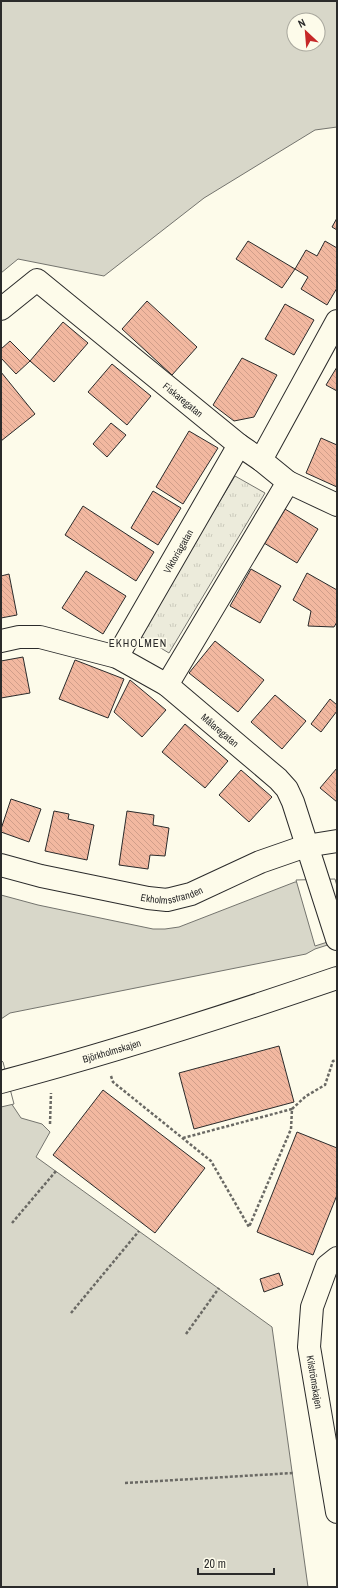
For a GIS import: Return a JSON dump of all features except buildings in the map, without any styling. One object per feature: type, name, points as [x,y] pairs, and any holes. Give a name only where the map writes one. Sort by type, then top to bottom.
[{"type":"street","name":"Fiskaregatan","points":[[1,309],[37,280],[239,445],[261,460],[288,482],[337,505]]},
{"type":"street","points":[[261,460],[337,321]]},
{"type":"street","name":"Viktoriagatan","points":[[117,657],[239,445]]},
{"type":"street","points":[[167,685],[288,482]]},
{"type":"street","name":"Målaregatan","points":[[1,641],[19,637],[40,637],[117,657],[167,685],[278,779],[287,790],[293,802],[337,939]]},
{"type":"street","name":"Ekholmsstranden","points":[[1,865],[41,876],[148,898],[167,900],[191,894],[260,862],[306,846],[337,841]]},
{"type":"street","name":"Björkholmskajen","points":[[1,1082],[221,1017],[337,978]]},
{"type":"street","name":"Björkholmskajen","points":[[221,1017],[337,995]]},
{"type":"street","name":"Kilströmskajen","points":[[337,1258],[327,1266],[312,1307],[309,1347],[332,1450],[337,1512]]},
{"type":"path","points":[[106,1052],[113,1082],[211,1161],[249,1227],[291,1130],[292,1109]]},
{"type":"path","points":[[183,1138],[292,1109],[306,1096],[325,1085],[333,1061],[337,1060]]},
{"type":"path","points":[[50,1124],[51,1102]]},
{"type":"path","points":[[12,1223],[56,1171]]},
{"type":"path","points":[[71,1313],[139,1231]]},
{"type":"path","points":[[186,1334],[219,1288]]},
{"type":"path","points":[[125,1483],[293,1473]]},
{"type":"green space","points":[[235,476],[265,493],[169,653],[139,635]]},
{"type":"shaded area","points":[[1,1],[337,1],[337,127],[315,130],[204,198],[104,276],[18,259],[1,273]]},
{"type":"shaded area","points":[[337,881],[337,942],[315,949],[306,954],[10,1013],[1,1019],[1,895],[38,905],[153,929],[165,929],[179,927],[295,882]]},
{"type":"shaded area","points":[[1,1062],[11,1103],[21,1118],[42,1124],[50,1132],[36,1157],[272,1327],[308,1587],[1,1587]]},
{"type":"pier","points":[[335,879],[337,886],[337,939],[315,946],[296,880]]},
{"type":"pier","points":[[1,1060],[3,1062],[14,1104],[1,1107]]},
{"type":"district","name":"EKHOLMEN","points":[[138,643]]}]
